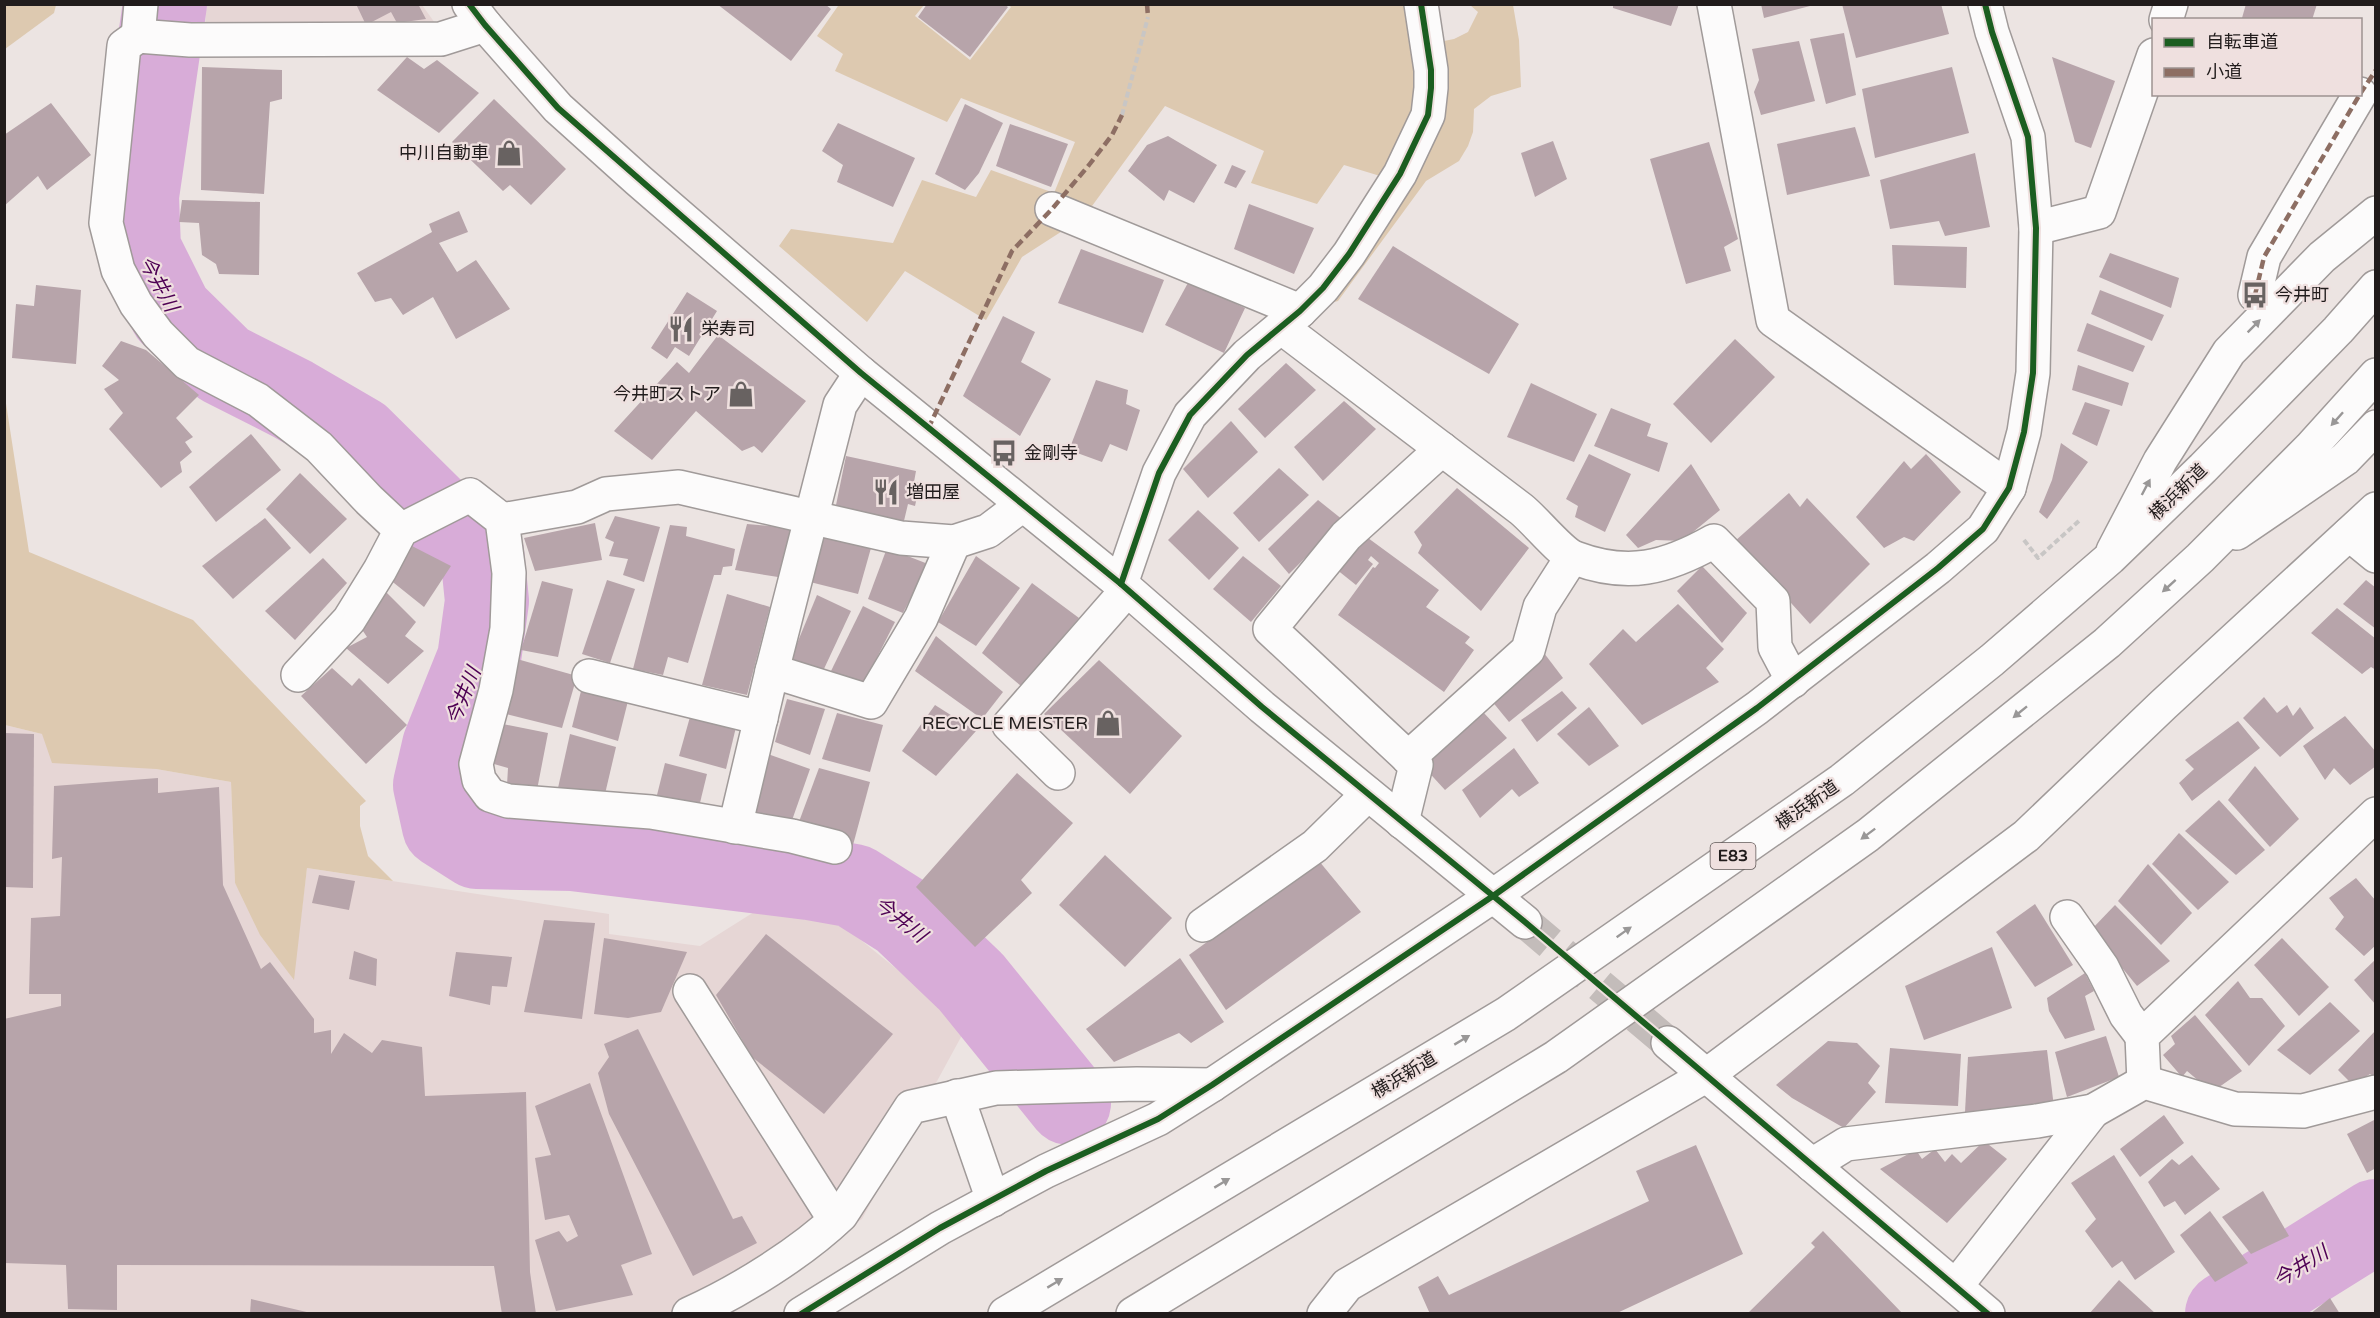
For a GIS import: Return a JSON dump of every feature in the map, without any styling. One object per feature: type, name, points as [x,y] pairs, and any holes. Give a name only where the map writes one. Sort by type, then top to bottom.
[{"type":"main road","points":[[1058,773],[1009,725],[1124,587],[1159,473],[1190,415],[1247,355],[1291,319],[1323,288],[1349,254],[1400,174],[1428,115],[1431,70],[1421,4]]},
{"type":"main road","points":[[1437,4],[1449,90],[1442,130]]},
{"type":"main road","points":[[1714,4],[1773,320],[2009,488]]},
{"type":"main road","points":[[801,1314],[940,1228],[1046,1171],[1158,1119],[1212,1085],[1492,896],[1792,681],[1938,568],[1983,529],[2009,488],[2024,432],[2033,373],[2036,228],[2028,137],[1992,32],[1985,4]]},
{"type":"main road","points":[[409,526],[369,500],[319,447],[258,400],[187,363],[158,334],[136,304],[118,270],[106,223],[124,46],[139,20],[190,40],[441,39],[477,15],[558,108],[861,373],[1021,506],[1124,587],[1262,707],[1525,922]]},
{"type":"main road","points":[[2036,228],[2099,212],[2152,61]]},
{"type":"main road","points":[[2362,91],[2376,70]]},
{"type":"main road","points":[[2255,296],[2264,256],[2359,96]]},
{"type":"main road","points":[[1052,209],[1291,319],[1442,449],[1529,516],[1572,557],[1613,568],[1651,568],[1689,555],[1714,541],[1773,601],[1775,647],[1792,681]]},
{"type":"main road","points":[[2110,558],[2160,461],[2229,351],[2322,257],[2376,213]]},
{"type":"main road","name":"横浜新道","points":[[1005,1314],[1506,1014],[1842,780],[1992,660],[2110,558],[2203,468],[2338,330],[2376,287]]},
{"type":"main road","points":[[735,827],[840,405],[861,373]]},
{"type":"main road","points":[[1133,1314],[1556,1058],[1868,835],[2107,643],[2200,558],[2310,448],[2376,375]]},
{"type":"main road","points":[[2200,558],[2345,459],[2376,427]]},
{"type":"main road","points":[[1402,822],[1416,765],[1270,629],[1346,536],[1442,449]]},
{"type":"main road","points":[[502,520],[577,507],[606,494],[679,487],[901,538],[954,542],[988,531],[1021,506]]},
{"type":"main road","points":[[298,675],[349,620],[409,526],[470,495],[502,520],[509,573],[507,629],[496,690],[476,764],[479,780],[490,795],[508,801],[651,812],[792,836],[835,846]]},
{"type":"main road","points":[[1324,1314],[1347,1286],[1707,1075],[2026,836],[2163,705],[2376,509]]},
{"type":"main road","points":[[2349,534],[2376,556]]},
{"type":"main road","points":[[772,671],[871,702],[921,618],[954,542]]},
{"type":"main road","points":[[1408,758],[1528,650],[1540,607],[1572,557]]},
{"type":"main road","points":[[589,676],[761,718]]},
{"type":"main road","points":[[1203,925],[1316,846],[1368,794]]},
{"type":"main road","points":[[2142,1036],[2376,814]]},
{"type":"main road","points":[[2067,916],[2102,967],[2126,1015],[2142,1036],[2144,1082]]},
{"type":"main road","points":[[690,991],[835,1220]]},
{"type":"main road","points":[[1668,1043],[1988,1314]]},
{"type":"main road","points":[[1812,1165],[1846,1144],[2037,1121],[2093,1111],[2144,1082],[2235,1109],[2303,1111],[2376,1092]]},
{"type":"main road","points":[[689,1314],[807,1246],[841,1215],[911,1107],[996,1088],[1137,1084],[1212,1085]]},
{"type":"main road","points":[[957,1096],[993,1200]]},
{"type":"main road","points":[[1956,1286],[2093,1111]]},
{"type":"path","points":[[1122,115],[1148,17]]},
{"type":"shaded area","points":[[5,4],[56,5],[54,13],[5,49]]},
{"type":"shaded area","points":[[207,4],[422,5],[435,23],[205,25]]},
{"type":"shaded area","points":[[924,5],[915,16],[970,60],[1011,7],[1008,5],[1407,5],[1419,46],[1454,39],[1468,32],[1478,12],[1470,5],[1513,5],[1519,40],[1521,87],[1491,96],[1474,109],[1473,132],[1459,161],[1426,181],[1338,301],[1307,309],[1390,179],[1344,165],[1317,204],[1251,183],[1264,151],[1165,106],[1084,217],[1022,257],[986,320],[905,271],[867,322],[779,246],[791,229],[893,243],[922,180],[976,197],[991,170],[1054,193],[1075,142],[961,98],[947,122],[835,71],[843,54],[817,36],[838,6]]},
{"type":"shaded area","points":[[5,397],[29,552],[193,620],[366,801],[360,806],[360,826],[368,856],[393,881],[307,868],[294,980],[260,935],[235,883],[231,782],[156,769],[52,763],[42,734],[5,725]]},
{"type":"shaded area","points":[[5,725],[156,769],[231,782],[235,883],[293,979],[307,868],[609,914],[609,934],[700,946],[770,902],[830,915],[967,1026],[862,1219],[725,1307],[712,1313],[5,1314]]},
{"type":"building","points":[[356,4],[418,4],[426,19],[397,23],[391,12],[366,25]]},
{"type":"building","points":[[717,4],[825,4],[831,9],[791,61]]},
{"type":"building","points":[[927,4],[1004,4],[1008,7],[970,57],[918,17]]},
{"type":"building","points":[[1613,4],[1679,4],[1671,26],[1613,8]]},
{"type":"building","points":[[1761,4],[1814,4],[1814,5],[1764,18]]},
{"type":"building","points":[[1842,4],[1941,4],[1949,34],[1856,58]]},
{"type":"building","points":[[2246,4],[2317,4],[2313,18],[2242,18]]},
{"type":"building","points":[[1844,33],[1856,95],[1826,104],[1810,39]]},
{"type":"building","points":[[1799,41],[1815,101],[1761,115],[1754,92],[1759,80],[1752,49]]},
{"type":"building","points":[[407,57],[424,69],[437,60],[479,93],[439,133],[377,90]]},
{"type":"building","points":[[2052,57],[2115,81],[2091,148],[2075,142]]},
{"type":"building","points":[[202,67],[282,70],[282,99],[270,102],[264,194],[201,190]]},
{"type":"building","points":[[1952,67],[1969,133],[1875,158],[1862,89]]},
{"type":"building","points":[[494,99],[566,169],[531,205],[510,185],[503,191],[452,142]]},
{"type":"building","points":[[51,103],[91,155],[47,190],[38,176],[4,206],[4,135]]},
{"type":"building","points":[[965,104],[1003,123],[979,173],[965,190],[935,174]]},
{"type":"building","points":[[838,123],[915,158],[893,207],[837,182],[843,165],[822,151]]},
{"type":"building","points":[[1010,124],[1068,144],[1051,187],[996,166]]},
{"type":"building","points":[[1855,127],[1870,176],[1787,195],[1777,144]]},
{"type":"building","points":[[1168,136],[1217,165],[1194,203],[1169,190],[1164,201],[1128,171],[1147,145]]},
{"type":"building","points":[[1553,141],[1567,179],[1535,197],[1521,153]]},
{"type":"building","points":[[1709,142],[1738,239],[1724,247],[1731,271],[1686,284],[1650,159]]},
{"type":"building","points":[[1975,153],[1990,227],[1945,236],[1939,221],[1890,229],[1880,180]]},
{"type":"building","points":[[1232,165],[1246,171],[1236,188],[1224,183]]},
{"type":"building","points":[[182,200],[260,202],[259,275],[219,274],[216,264],[202,255],[199,223],[179,222]]},
{"type":"building","points":[[1249,204],[1314,228],[1294,274],[1234,249]]},
{"type":"building","points":[[459,211],[468,232],[439,243],[457,272],[476,260],[510,309],[456,339],[433,297],[403,315],[391,298],[375,302],[357,273],[432,232],[429,224]]},
{"type":"building","points":[[1892,245],[1967,247],[1966,288],[1894,285]]},
{"type":"building","points":[[1393,246],[1519,324],[1489,374],[1358,299]]},
{"type":"building","points":[[1081,249],[1164,280],[1143,333],[1058,303]]},
{"type":"building","points":[[2110,253],[2179,278],[2171,308],[2099,277]]},
{"type":"building","points":[[1189,281],[1245,308],[1224,353],[1165,325]]},
{"type":"building","points":[[36,285],[81,290],[76,364],[12,358],[16,304],[34,306]]},
{"type":"building","points":[[2100,290],[2164,315],[2152,341],[2091,314]]},
{"type":"building","points":[[687,292],[717,311],[689,356],[675,347],[667,359],[651,348]]},
{"type":"building","points":[[1003,316],[1035,332],[1021,362],[1051,379],[1020,436],[963,396]]},
{"type":"building","points":[[2087,323],[2145,346],[2133,372],[2077,351]]},
{"type":"building","points":[[718,335],[806,401],[762,453],[754,446],[742,451],[696,411],[652,460],[614,431],[677,362],[689,373]]},
{"type":"building","points":[[1735,339],[1775,377],[1711,443],[1673,404]]},
{"type":"building","points":[[121,341],[146,350],[199,395],[176,418],[193,437],[185,442],[192,452],[180,462],[182,472],[161,488],[109,429],[123,413],[104,389],[119,380],[102,366]]},
{"type":"building","points":[[1286,363],[1316,390],[1265,438],[1238,409]]},
{"type":"building","points":[[2078,365],[2129,383],[2122,406],[2072,390]]},
{"type":"building","points":[[1096,380],[1128,390],[1126,404],[1140,410],[1127,451],[1110,444],[1102,462],[1069,450]]},
{"type":"building","points":[[1531,383],[1597,414],[1574,462],[1507,437]]},
{"type":"building","points":[[1344,401],[1376,429],[1323,481],[1294,447]]},
{"type":"building","points":[[2085,402],[2110,410],[2097,446],[2072,434]]},
{"type":"building","points":[[1611,408],[1651,424],[1647,436],[1668,443],[1659,472],[1594,446]]},
{"type":"building","points":[[1231,421],[1258,452],[1208,498],[1183,469]]},
{"type":"building","points":[[251,434],[281,470],[216,522],[189,487]]},
{"type":"building","points":[[2061,443],[2088,462],[2047,519],[2039,512],[2052,480]]},
{"type":"building","points":[[1589,454],[1631,474],[1605,532],[1575,517],[1578,506],[1566,499]]},
{"type":"building","points":[[1926,454],[1961,492],[1914,541],[1904,537],[1884,548],[1856,517],[1904,461],[1911,469]]},
{"type":"building","points":[[846,456],[916,471],[914,482],[920,483],[915,506],[908,504],[903,525],[835,510]]},
{"type":"building","points":[[1691,464],[1720,510],[1682,541],[1656,540],[1638,548],[1626,535]]},
{"type":"building","points":[[1279,468],[1309,495],[1259,542],[1233,513]]},
{"type":"building","points":[[300,473],[347,519],[310,554],[266,509]]},
{"type":"building","points":[[1457,488],[1529,548],[1481,611],[1418,553],[1422,545],[1414,532]]},
{"type":"building","points":[[1789,493],[1800,507],[1807,498],[1870,564],[1810,624],[1735,541]]},
{"type":"building","points":[[1318,500],[1343,520],[1289,574],[1268,549]]},
{"type":"building","points":[[1198,510],[1239,548],[1209,580],[1168,540]]},
{"type":"building","points":[[615,516],[660,527],[644,582],[623,575],[628,559],[609,556],[614,542],[605,538]]},
{"type":"building","points":[[265,518],[291,548],[233,599],[202,566]]},
{"type":"building","points":[[595,523],[602,560],[535,571],[524,538]]},
{"type":"building","points":[[747,524],[791,528],[778,577],[735,570]]},
{"type":"building","points":[[670,525],[687,527],[686,536],[735,549],[732,566],[723,567],[721,575],[714,575],[688,663],[668,657],[663,675],[633,669]]},
{"type":"building","points":[[824,538],[871,548],[858,594],[810,582]]},
{"type":"building","points":[[1368,538],[1439,590],[1426,607],[1470,637],[1465,643],[1474,650],[1444,692],[1338,615],[1373,567],[1375,568],[1379,563],[1371,556],[1368,560],[1373,564],[1356,585],[1336,569],[1355,545],[1359,548]]},
{"type":"building","points":[[412,546],[451,566],[424,607],[389,579]]},
{"type":"building","points":[[887,548],[928,564],[903,613],[868,599]]},
{"type":"building","points":[[976,556],[1020,588],[976,646],[938,622]]},
{"type":"building","points":[[1243,556],[1281,586],[1251,622],[1213,589]]},
{"type":"building","points":[[323,558],[347,583],[295,640],[265,611]]},
{"type":"building","points":[[1702,566],[1747,613],[1722,643],[1677,591]]},
{"type":"building","points":[[607,580],[635,589],[610,663],[582,654]]},
{"type":"building","points":[[2366,580],[2376,588],[2376,629],[2343,604]]},
{"type":"building","points":[[542,581],[573,589],[558,657],[521,650]]},
{"type":"building","points":[[1032,583],[1079,618],[1021,686],[982,653]]},
{"type":"building","points":[[384,590],[416,622],[405,636],[424,651],[388,684],[346,648],[367,637],[357,622]]},
{"type":"building","points":[[727,594],[770,607],[747,695],[702,685]]},
{"type":"building","points":[[817,595],[851,611],[823,671],[789,663]]},
{"type":"building","points":[[1678,604],[1724,649],[1706,668],[1719,682],[1642,725],[1589,664],[1623,629],[1636,642]]},
{"type":"building","points":[[863,606],[895,622],[863,685],[831,671]]},
{"type":"building","points":[[2337,608],[2376,639],[2376,670],[2371,667],[2362,674],[2311,633]]},
{"type":"building","points":[[936,636],[1003,692],[982,719],[915,671]]},
{"type":"building","points":[[1544,653],[1563,678],[1509,722],[1491,700]]},
{"type":"building","points":[[517,659],[577,676],[562,728],[502,713]]},
{"type":"building","points":[[1099,660],[1182,736],[1130,794],[1044,714]]},
{"type":"building","points":[[332,668],[352,686],[359,678],[407,725],[366,764],[301,696]]},
{"type":"building","points":[[582,687],[628,701],[618,741],[572,727]]},
{"type":"building","points":[[1562,691],[1577,708],[1537,742],[1521,720]]},
{"type":"building","points":[[2264,697],[2277,713],[2287,705],[2293,716],[2300,707],[2314,728],[2280,757],[2243,718]]},
{"type":"building","points":[[787,699],[825,709],[810,755],[775,742]]},
{"type":"building","points":[[935,705],[976,731],[936,776],[902,751]]},
{"type":"building","points":[[1589,707],[1619,746],[1589,766],[1557,734]]},
{"type":"building","points":[[837,713],[883,725],[870,772],[822,759]]},
{"type":"building","points":[[1484,713],[1507,738],[1445,790],[1423,766]]},
{"type":"building","points":[[2345,716],[2376,752],[2376,766],[2350,785],[2334,768],[2325,780],[2303,746]]},
{"type":"building","points":[[690,717],[736,727],[726,769],[679,756]]},
{"type":"building","points":[[2238,721],[2260,748],[2192,801],[2179,783],[2194,769],[2185,760]]},
{"type":"building","points":[[503,724],[548,733],[537,790],[507,785],[508,768],[487,762]]},
{"type":"building","points":[[4,733],[34,734],[33,888],[4,887]]},
{"type":"building","points":[[570,734],[616,747],[605,794],[558,788]]},
{"type":"building","points":[[1514,748],[1539,783],[1519,797],[1512,789],[1480,818],[1462,790]]},
{"type":"building","points":[[765,753],[810,769],[790,826],[750,815]]},
{"type":"building","points":[[665,763],[707,774],[698,811],[655,803]]},
{"type":"building","points":[[2255,766],[2299,819],[2270,847],[2228,800]]},
{"type":"building","points":[[819,768],[870,782],[853,845],[797,827]]},
{"type":"building","points":[[1017,773],[1073,823],[1021,880],[1032,893],[975,947],[916,887]]},
{"type":"building","points":[[158,778],[158,793],[219,787],[223,885],[261,969],[270,962],[314,1019],[314,1033],[331,1030],[331,1054],[344,1033],[372,1053],[382,1040],[422,1047],[425,1096],[526,1092],[530,1272],[536,1314],[502,1314],[494,1266],[117,1265],[117,1310],[68,1309],[66,1265],[4,1263],[4,1019],[61,1006],[61,994],[29,994],[31,918],[60,916],[62,857],[52,859],[54,786]]},
{"type":"building","points":[[2219,800],[2265,850],[2236,875],[2185,831]]},
{"type":"building","points":[[2179,833],[2229,882],[2198,910],[2152,864]]},
{"type":"building","points":[[1105,855],[1172,918],[1125,967],[1059,905]]},
{"type":"building","points":[[1319,861],[1361,912],[1226,1010],[1189,955]]},
{"type":"building","points":[[2148,864],[2192,913],[2161,945],[2118,901]]},
{"type":"building","points":[[319,875],[355,881],[349,910],[312,903]]},
{"type":"building","points":[[2356,878],[2376,901],[2376,945],[2364,956],[2335,929],[2344,917],[2329,898]]},
{"type":"building","points":[[2035,904],[2073,965],[2035,987],[1996,932]]},
{"type":"building","points":[[2115,905],[2170,961],[2137,986],[2091,930]]},
{"type":"building","points":[[544,920],[595,923],[582,1019],[524,1012]]},
{"type":"building","points":[[766,934],[893,1034],[824,1114],[752,1057],[716,995]]},
{"type":"building","points":[[604,938],[687,952],[661,1012],[628,1018],[594,1014]]},
{"type":"building","points":[[2282,938],[2329,987],[2299,1016],[2254,965]]},
{"type":"building","points":[[1992,947],[2012,1008],[1924,1040],[1905,986]]},
{"type":"building","points":[[354,951],[377,959],[376,986],[349,979]]},
{"type":"building","points":[[456,952],[512,957],[507,987],[492,986],[490,1005],[449,996]]},
{"type":"building","points":[[1180,958],[1224,1022],[1191,1043],[1179,1033],[1114,1062],[1086,1029]]},
{"type":"building","points":[[2376,959],[2376,1005],[2354,980]]},
{"type":"building","points":[[2085,973],[2094,991],[2085,996],[2095,1030],[2065,1039],[2049,1011],[2047,998]]},
{"type":"building","points":[[2238,981],[2250,998],[2262,998],[2285,1026],[2249,1066],[2205,1015]]},
{"type":"building","points":[[2330,1002],[2360,1031],[2310,1075],[2277,1050]]},
{"type":"building","points":[[2195,1015],[2242,1071],[2212,1092],[2187,1071],[2182,1077],[2163,1055],[2175,1044],[2171,1036]]},
{"type":"building","points":[[638,1029],[733,1219],[742,1216],[757,1243],[693,1276],[609,1114],[598,1073],[609,1057],[604,1044]]},
{"type":"building","points":[[2376,1030],[2376,1077],[2370,1074],[2353,1085],[2338,1070]]},
{"type":"building","points":[[2106,1036],[2119,1077],[2067,1097],[2055,1052]]},
{"type":"building","points":[[1828,1041],[1857,1043],[1880,1066],[1868,1083],[1876,1092],[1844,1128],[1792,1098],[1776,1085]]},
{"type":"building","points":[[1890,1048],[1961,1054],[1958,1106],[1885,1103]]},
{"type":"building","points":[[2047,1050],[2054,1107],[1965,1112],[1968,1057]]},
{"type":"building","points":[[590,1083],[652,1254],[621,1265],[633,1295],[556,1311],[535,1240],[559,1231],[567,1242],[578,1236],[569,1215],[545,1220],[535,1158],[551,1155],[535,1106]]},
{"type":"building","points":[[2164,1115],[2184,1143],[2140,1177],[2120,1149]]},
{"type":"building","points":[[2376,1119],[2376,1168],[2367,1173],[2347,1134]]},
{"type":"building","points":[[1984,1141],[2007,1159],[1947,1223],[1880,1169],[1916,1150],[1922,1159],[1935,1149],[1945,1162],[1952,1154],[1961,1163]]},
{"type":"building","points":[[1696,1145],[1743,1254],[1615,1314],[1430,1314],[1418,1287],[1438,1276],[1449,1295],[1649,1201],[1636,1171]]},
{"type":"building","points":[[2114,1155],[2175,1252],[2135,1280],[2122,1261],[2112,1268],[2085,1231],[2096,1219],[2071,1183]]},
{"type":"building","points":[[2192,1155],[2220,1189],[2185,1215],[2175,1201],[2164,1207],[2148,1182],[2172,1159],[2179,1165]]},
{"type":"building","points":[[2263,1191],[2289,1236],[2251,1254],[2222,1217]]},
{"type":"building","points":[[2210,1211],[2248,1263],[2215,1282],[2180,1235]]},
{"type":"building","points":[[1823,1231],[1903,1314],[1747,1314],[1815,1247],[1811,1243]]},
{"type":"building","points":[[2119,1280],[2156,1314],[2089,1314]]},
{"type":"building","points":[[2330,1298],[2340,1314],[2310,1314]]},
{"type":"building","points":[[251,1299],[311,1313],[311,1314],[250,1314]]},
{"type":"waterway","name":"今井川","points":[[165,4],[137,196],[139,249],[171,313],[223,364],[292,399],[359,438],[454,532],[482,552],[487,601],[479,659],[444,746],[435,785],[444,826],[477,847],[573,849],[809,878],[854,886],[903,917],[971,982],[1069,1103]]},
{"type":"waterway","name":"今井川","points":[[2227,1314],[2376,1221]]},
{"type":"tunnel","points":[[1525,922],[1668,1043]]},
{"type":"marked path","points":[[1147,4],[1148,17]]},
{"type":"marked path","points":[[2362,91],[2376,70]]},
{"type":"marked path","points":[[2255,295],[2264,257],[2359,96]]},
{"type":"marked path","points":[[928,429],[1012,251],[1089,165],[1112,135],[1122,115]]},
{"type":"cycle path","points":[[469,4],[558,108],[861,373],[1121,584],[1262,707],[1525,922],[1988,1314]]},
{"type":"cycle path","points":[[1121,584],[1159,473],[1190,415],[1247,355],[1300,311],[1323,288],[1349,254],[1400,174],[1428,115],[1431,70],[1421,4]]},
{"type":"cycle path","points":[[801,1314],[940,1228],[1046,1171],[1158,1119],[1212,1085],[1493,896],[1757,708],[1938,568],[1983,529],[2009,488],[2024,432],[2033,373],[2036,228],[2028,137],[1992,32],[1985,4]]},
{"type":"place","name":"中川自動車","points":[[509,153]]},
{"type":"place","name":"今井町","points":[[2255,295]]},
{"type":"place","name":"栄寿司","points":[[681,329]]},
{"type":"place","name":"今井町ストア","points":[[741,394]]},
{"type":"place","name":"金剛寺","points":[[1004,453]]},
{"type":"place","name":"増田屋","points":[[886,492]]},
{"type":"place","name":"RECYCLE MEISTER","points":[[1108,723]]}]
